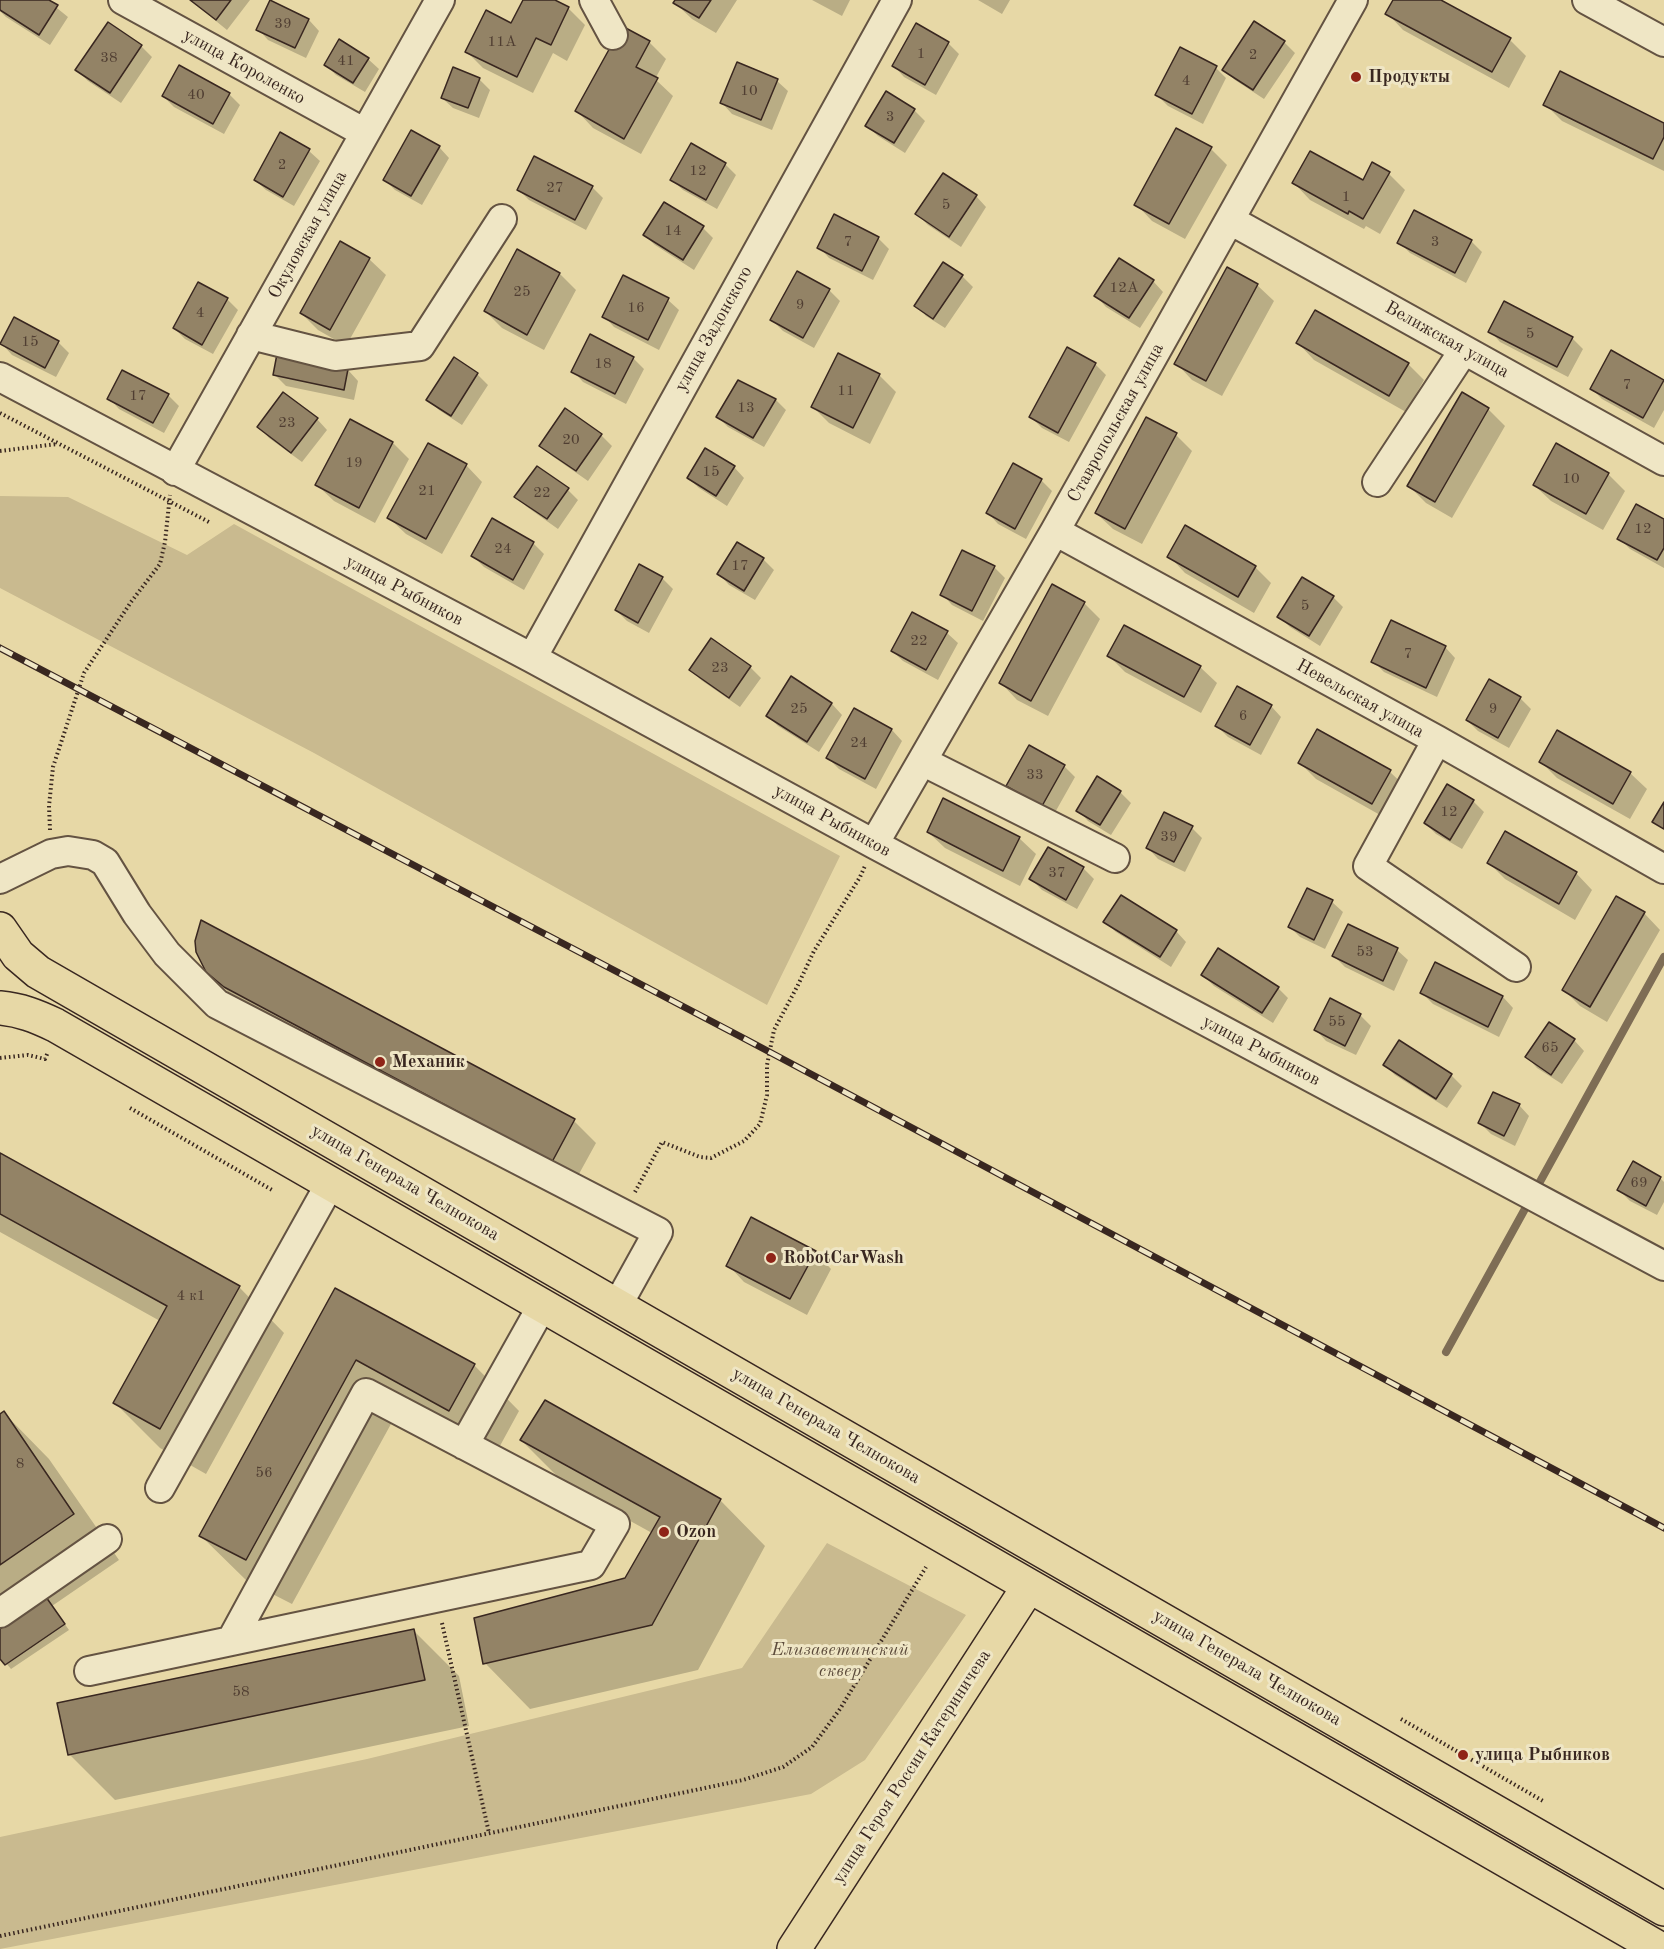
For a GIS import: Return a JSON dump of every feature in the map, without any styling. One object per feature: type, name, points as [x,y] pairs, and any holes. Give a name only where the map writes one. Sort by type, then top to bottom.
[{"type":"main road","name":"улица Генерала Челнокова","points":[[0,929],[18,955],[38,972],[1664,1909]]},
{"type":"main road","name":"улица Генерала Челнокова","points":[[0,1008],[35,1015],[55,1025],[1660,1949]]},
{"type":"main road","name":"улица Героя России Катериничева","points":[[794,1949],[1029,1586]]},
{"type":"street","name":"улица Короленко","points":[[123,0],[365,134]]},
{"type":"street","name":"Окуловская улица","points":[[175,471],[440,0]]},
{"type":"street","points":[[594,0],[613,35]]},
{"type":"street","name":"улица Задонского","points":[[532,658],[897,0]]},
{"type":"street","name":"Ставропольская улица","points":[[874,844],[1055,531],[1353,0]]},
{"type":"street","points":[[1587,0],[1664,42]]},
{"type":"street","points":[[251,335],[335,356],[420,346],[502,219]]},
{"type":"street","name":"Велижская улица","points":[[1230,220],[1664,461]]},
{"type":"street","points":[[1377,482],[1464,350]]},
{"type":"street","name":"улица Рыбников","points":[[0,377],[532,658],[874,844],[1664,1266]]},
{"type":"street","name":"Невельская улица","points":[[1055,531],[1437,740],[1664,869]]},
{"type":"street","points":[[1437,740],[1368,866],[1516,967]]},
{"type":"street","points":[[922,761],[1115,858]]},
{"type":"street","points":[[0,879],[51,855],[68,851],[93,855],[105,862],[137,914],[167,954],[217,1004],[658,1232],[617,1306]]},
{"type":"street","points":[[160,1488],[330,1184]]},
{"type":"street","points":[[464,1445],[542,1306]]},
{"type":"street","points":[[89,1671],[591,1565],[615,1524],[366,1393],[231,1641]]},
{"type":"street","points":[[0,1613],[107,1539]]},
{"type":"path","points":[[0,413],[209,522]]},
{"type":"path","points":[[0,451],[58,444]]},
{"type":"path","points":[[51,855],[49,806],[53,767],[84,673],[131,602],[160,564],[175,471]]},
{"type":"path","points":[[623,1214],[662,1142],[700,1157],[711,1158],[744,1141],[760,1124],[767,1095],[767,1065],[774,1030],[814,951],[860,877],[874,844]]},
{"type":"path","points":[[0,1058],[28,1055],[45,1059]]},
{"type":"path","points":[[130,1108],[274,1191]]},
{"type":"path","points":[[0,1936],[743,1780],[783,1767],[812,1747],[840,1709],[926,1567]]},
{"type":"path","points":[[436,1598],[489,1833]]},
{"type":"path","points":[[1401,1719],[1543,1801]]},
{"type":"green space","points":[[0,496],[68,497],[187,555],[234,524],[840,856],[767,1005],[314,753],[0,588]]},
{"type":"green space","name":"Елизаветинский сквер","points":[[827,1543],[966,1615],[865,1760],[811,1794],[0,1949],[0,1837],[367,1759],[742,1668]]},
{"type":"building","points":[[0,0],[49,0],[58,5],[39,35],[0,10]]},
{"type":"building","points":[[190,0],[231,0],[216,20]]},
{"type":"building","points":[[270,0],[309,19],[295,48],[256,30]]},
{"type":"building","points":[[523,0],[555,0],[569,7],[551,45],[536,38],[517,77],[465,52],[486,10],[511,23]]},
{"type":"building","points":[[675,0],[711,0],[699,18],[673,3]]},
{"type":"building","points":[[1393,0],[1441,0],[1511,38],[1492,72],[1385,14]]},
{"type":"building","points":[[1254,21],[1285,41],[1253,90],[1222,70]]},
{"type":"building","points":[[108,22],[142,45],[110,93],[75,70]]},
{"type":"building","points":[[916,23],[949,42],[925,85],[892,66]]},
{"type":"building","points":[[622,26],[650,41],[636,67],[658,78],[624,139],[575,111]]},
{"type":"building","points":[[339,39],[369,58],[353,83],[324,65]]},
{"type":"building","points":[[1180,47],[1217,66],[1192,114],[1155,95]]},
{"type":"building","points":[[737,62],[778,79],[761,120],[720,103]]},
{"type":"building","points":[[179,65],[230,93],[213,124],[162,96]]},
{"type":"building","points":[[453,67],[480,78],[468,108],[441,98]]},
{"type":"building","points":[[1560,71],[1664,123],[1664,137],[1653,159],[1543,105]]},
{"type":"building","points":[[886,91],[915,109],[894,143],[865,126]]},
{"type":"building","points":[[1176,128],[1212,147],[1169,224],[1134,205]]},
{"type":"building","points":[[411,130],[440,146],[411,196],[383,180]]},
{"type":"building","points":[[280,132],[310,149],[283,197],[254,180]]},
{"type":"building","points":[[691,143],[726,163],[706,200],[670,180]]},
{"type":"building","points":[[1310,151],[1363,180],[1372,162],[1390,172],[1363,219],[1349,211],[1348,214],[1292,183]]},
{"type":"building","points":[[534,156],[593,186],[575,220],[517,190]]},
{"type":"building","points":[[943,173],[977,195],[949,237],[915,214]]},
{"type":"building","points":[[664,202],[704,226],[683,260],[643,235]]},
{"type":"building","points":[[1414,210],[1472,240],[1455,273],[1397,243]]},
{"type":"building","points":[[834,214],[879,237],[862,271],[817,248]]},
{"type":"building","points":[[340,241],[370,258],[330,330],[300,313]]},
{"type":"building","points":[[517,249],[560,273],[527,335],[484,311]]},
{"type":"building","points":[[1119,258],[1154,280],[1129,318],[1094,296]]},
{"type":"building","points":[[943,262],[963,275],[933,319],[914,306]]},
{"type":"building","points":[[1227,267],[1258,284],[1206,381],[1174,364]]},
{"type":"building","points":[[797,271],[830,289],[803,338],[770,320]]},
{"type":"building","points":[[623,275],[669,298],[648,340],[602,317]]},
{"type":"building","points":[[198,282],[228,298],[202,345],[173,328]]},
{"type":"building","points":[[1504,301],[1573,337],[1557,367],[1488,332]]},
{"type":"building","points":[[1315,310],[1409,363],[1389,396],[1296,343]]},
{"type":"building","points":[[14,317],[59,341],[45,368],[0,344]]},
{"type":"building","points":[[590,334],[634,357],[615,394],[571,372]]},
{"type":"building","points":[[1067,347],[1096,363],[1058,433],[1029,417]]},
{"type":"building","points":[[1611,350],[1664,380],[1643,418],[1590,389]]},
{"type":"building","points":[[838,353],[880,374],[853,428],[811,407]]},
{"type":"building","points":[[277,354],[348,369],[344,390],[273,375]]},
{"type":"building","points":[[454,357],[478,373],[451,416],[426,400]]},
{"type":"building","points":[[122,370],[169,394],[153,423],[107,399]]},
{"type":"building","points":[[738,380],[776,399],[753,438],[716,417]]},
{"type":"building","points":[[283,392],[318,418],[291,453],[257,427]]},
{"type":"building","points":[[1462,392],[1489,408],[1435,502],[1407,486]]},
{"type":"building","points":[[565,408],[602,434],[576,471],[539,446]]},
{"type":"building","points":[[1146,417],[1177,433],[1125,529],[1095,513]]},
{"type":"building","points":[[350,419],[393,442],[359,508],[315,485]]},
{"type":"building","points":[[428,443],[467,464],[426,539],[387,518]]},
{"type":"building","points":[[1556,443],[1609,473],[1586,514],[1533,485]]},
{"type":"building","points":[[705,448],[735,466],[716,496],[687,478]]},
{"type":"building","points":[[1013,463],[1042,479],[1015,529],[986,513]]},
{"type":"building","points":[[537,466],[569,488],[547,519],[514,497]]},
{"type":"building","points":[[1636,504],[1664,519],[1664,548],[1657,560],[1617,539]]},
{"type":"building","points":[[492,518],[534,542],[513,580],[471,556]]},
{"type":"building","points":[[1185,525],[1256,566],[1238,597],[1167,557]]},
{"type":"building","points":[[737,542],[764,558],[744,591],[717,574]]},
{"type":"building","points":[[962,550],[995,566],[972,611],[940,595]]},
{"type":"building","points":[[639,564],[663,577],[638,623],[615,610]]},
{"type":"building","points":[[1302,577],[1334,596],[1309,636],[1277,617]]},
{"type":"building","points":[[1052,584],[1085,602],[1031,701],[999,683]]},
{"type":"building","points":[[912,612],[948,631],[926,670],[891,651]]},
{"type":"building","points":[[1391,620],[1446,646],[1426,688],[1371,662]]},
{"type":"building","points":[[1124,625],[1201,666],[1184,697],[1107,656]]},
{"type":"building","points":[[711,638],[751,666],[729,698],[689,670]]},
{"type":"building","points":[[791,676],[832,703],[807,742],[766,716]]},
{"type":"building","points":[[1489,679],[1521,697],[1498,738],[1466,720]]},
{"type":"building","points":[[1237,686],[1272,705],[1250,745],[1215,726]]},
{"type":"building","points":[[854,708],[892,729],[865,779],[826,758]]},
{"type":"building","points":[[1317,729],[1391,770],[1372,804],[1298,763]]},
{"type":"building","points":[[1557,730],[1631,772],[1613,804],[1539,762]]},
{"type":"building","points":[[1029,745],[1065,765],[1042,806],[1006,786]]},
{"type":"building","points":[[1097,776],[1121,791],[1100,825],[1076,811]]},
{"type":"building","points":[[1447,784],[1474,800],[1450,840],[1424,823]]},
{"type":"building","points":[[943,798],[1020,837],[1003,871],[927,832]]},
{"type":"building","points":[[1664,802],[1664,829],[1652,822]]},
{"type":"building","points":[[1164,812],[1193,826],[1174,862],[1146,848]]},
{"type":"building","points":[[1505,831],[1577,872],[1559,904],[1487,863]]},
{"type":"building","points":[[1048,847],[1084,867],[1066,900],[1029,879]]},
{"type":"building","points":[[1307,888],[1333,900],[1314,940],[1288,927]]},
{"type":"building","points":[[1121,895],[1177,930],[1160,957],[1103,922]]},
{"type":"building","points":[[1616,896],[1645,912],[1590,1007],[1562,990]]},
{"type":"building","points":[[201,920],[575,1119],[552,1162],[224,987],[206,972],[196,952],[195,941]]},
{"type":"building","points":[[1348,924],[1398,948],[1383,981],[1332,956]]},
{"type":"building","points":[[1218,948],[1279,987],[1262,1013],[1201,975]]},
{"type":"building","points":[[1435,962],[1503,996],[1488,1027],[1420,993]]},
{"type":"building","points":[[1330,998],[1361,1014],[1345,1046],[1314,1030]]},
{"type":"building","points":[[1549,1022],[1575,1039],[1551,1075],[1525,1057]]},
{"type":"building","points":[[1399,1040],[1452,1074],[1436,1099],[1383,1065]]},
{"type":"building","points":[[1493,1092],[1520,1104],[1504,1136],[1478,1123]]},
{"type":"building","points":[[0,1153],[240,1286],[160,1429],[113,1403],[167,1306],[0,1214]]},
{"type":"building","points":[[1633,1161],[1661,1177],[1646,1206],[1617,1190]]},
{"type":"building","name":"RobotCarWash","points":[[751,1217],[816,1251],[790,1299],[726,1266]]},
{"type":"building","points":[[335,1288],[475,1364],[449,1411],[356,1360],[246,1560],[199,1536]]},
{"type":"building","points":[[545,1400],[721,1499],[652,1625],[483,1664],[474,1618],[625,1578],[660,1517],[520,1440]]},
{"type":"building","points":[[4,1411],[74,1514],[0,1565],[0,1414]]},
{"type":"building","points":[[46,1597],[65,1624],[5,1665],[0,1659],[0,1629]]},
{"type":"building","points":[[414,1629],[425,1680],[68,1755],[57,1703]]},
{"type":"waterway","points":[[1446,1352],[1664,957]]},
{"type":"railway","points":[[0,648],[747,1040],[1664,1528]]},
{"type":"place","name":"Продукты","points":[[1356,77]]},
{"type":"place","name":"Механик","points":[[380,1062]]},
{"type":"place","name":"RobotCarWash","points":[[771,1258]]},
{"type":"place","name":"Ozon","points":[[664,1532]]},
{"type":"place","name":"улица Рыбников","points":[[1463,1755]]}]
